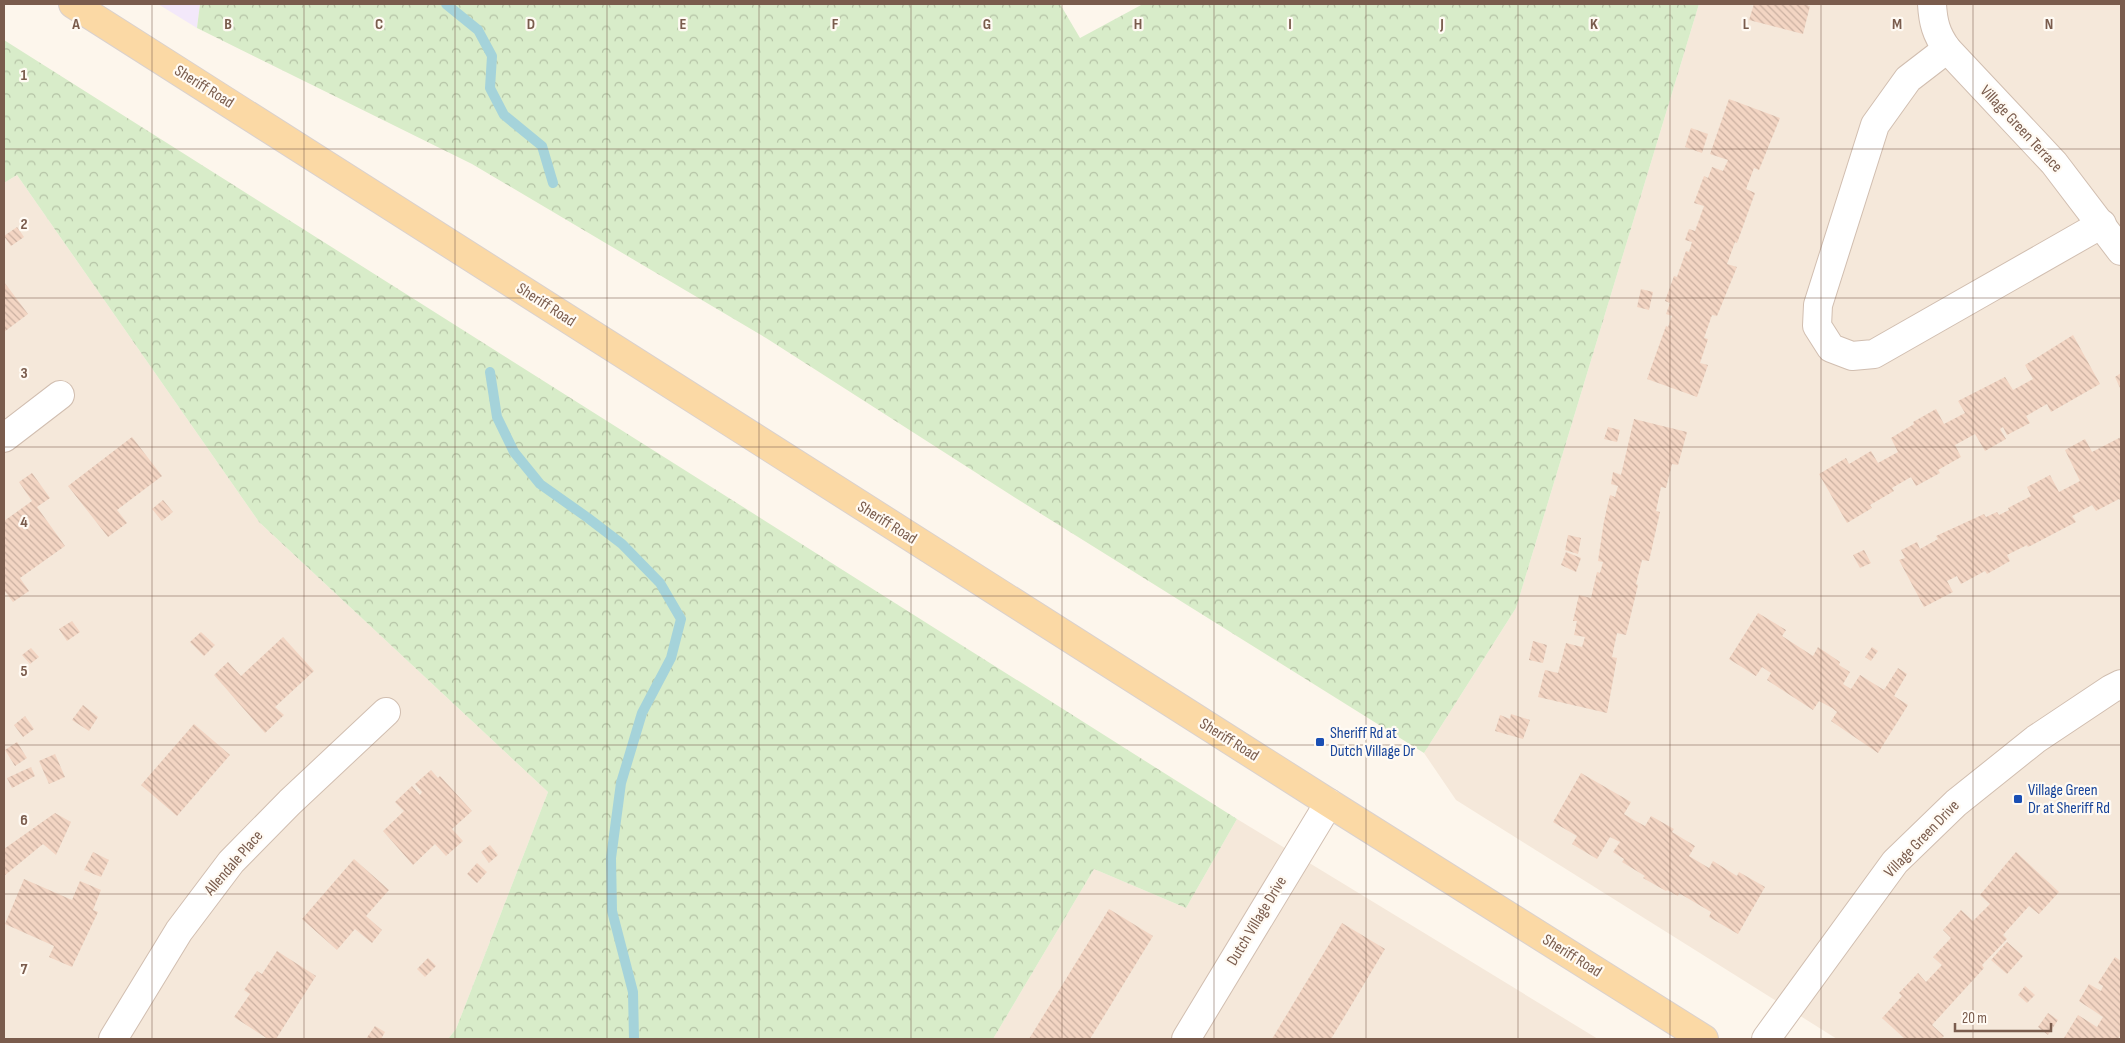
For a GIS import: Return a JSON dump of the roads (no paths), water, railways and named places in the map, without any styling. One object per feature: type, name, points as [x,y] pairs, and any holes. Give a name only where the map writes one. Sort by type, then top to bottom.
[{"type":"main road","name":"Sheriff Road","points":[[73,4],[1329,803],[1704,1039]]},
{"type":"street","name":"Village Green Terrace","points":[[1932,4],[1933,20],[1938,37],[1946,49],[2054,163],[2120,247]]},
{"type":"street","points":[[1946,49],[1908,79],[1875,125],[1818,305],[1817,326],[1831,348],[1852,356],[1874,354],[2102,224]]},
{"type":"street","points":[[4,438],[60,395]]},
{"type":"street","name":"Village Green Drive","points":[[1766,1039],[1895,862],[1956,803],[2036,739],[2121,684]]},
{"type":"street","name":"Allendale Place","points":[[113,1039],[179,930],[231,862],[290,802],[386,712]]},
{"type":"street","name":"Dutch Village Drive","points":[[1186,1039],[1329,803]]},
{"type":"waterway","points":[[446,4],[478,30],[492,56],[490,88],[504,115],[542,146],[553,183]]},
{"type":"waterway","points":[[490,372],[497,417],[514,452],[540,484],[622,544],[660,583],[681,619],[671,658],[642,713],[621,783],[611,858],[612,911],[633,992],[634,1039]]},
{"type":"place","name":"Sheriff Rd at Dutch Village Dr","points":[[1320,742]]},
{"type":"place","name":"Village Green Dr at Sheriff Rd","points":[[2018,799]]}]
